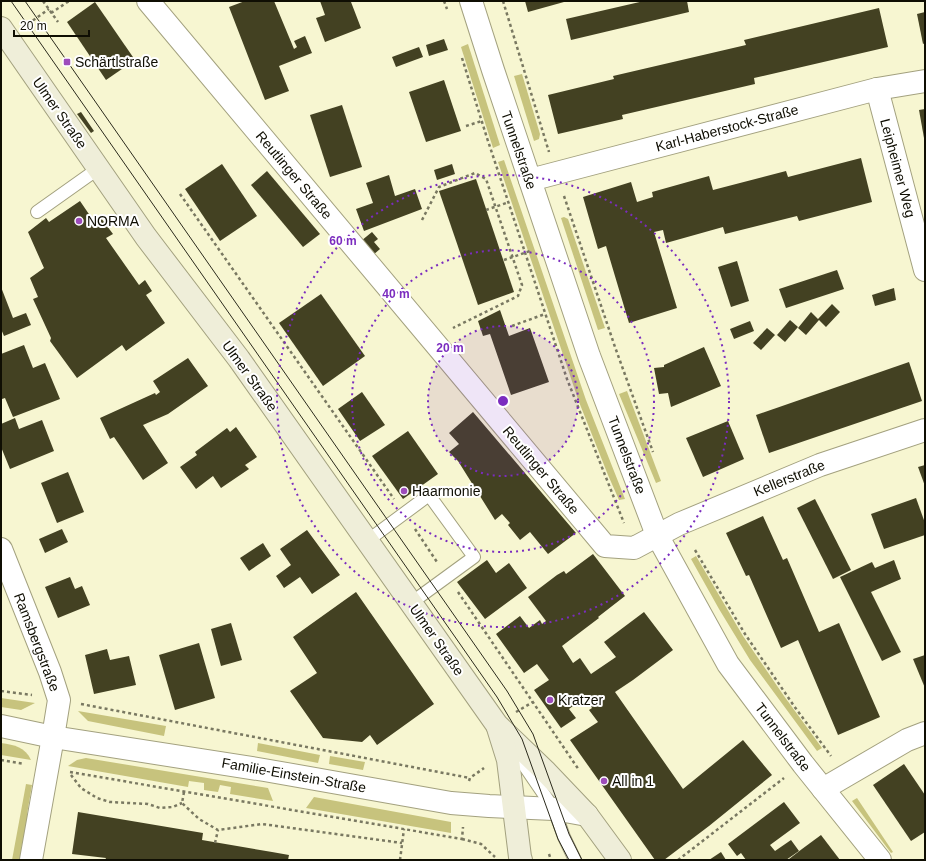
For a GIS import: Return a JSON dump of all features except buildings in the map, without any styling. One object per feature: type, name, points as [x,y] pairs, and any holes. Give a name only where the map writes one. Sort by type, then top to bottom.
[{"type":"street","name":"Reutlinger Straße","points":[[148,1],[605,546],[634,548],[657,535]]},
{"type":"street","name":"Tunnelstraße","points":[[471,1],[492,70],[590,356],[657,535],[728,664],[803,764],[880,860]]},
{"type":"street","name":"Ulmer Straße","points":[[1,28],[146,237],[239,359],[497,725],[546,772],[588,816],[620,860]]},
{"type":"street","name":"Karl-Haberstock-Straße","points":[[530,180],[877,89],[925,81]]},
{"type":"street","name":"Leipheimer Weg","points":[[877,89],[925,270]]},
{"type":"street","name":"Kellerstraße","points":[[657,535],[679,524],[820,465],[925,430]]},
{"type":"street","name":"Ramsbergstraße","points":[[1,549],[50,672],[59,700],[31,860]]},
{"type":"street","name":"Ulmer Straße","points":[[497,725],[508,760],[521,860]]},
{"type":"street","name":"Familie-Einstein-Straße","points":[[1,726],[53,737],[264,770],[451,803],[554,809],[588,816]]},
{"type":"street","points":[[823,789],[907,740],[925,733]]},
{"type":"lane","points":[[38,212],[99,168]]},
{"type":"lane","points":[[367,540],[430,495],[474,557],[411,603]]},
{"type":"lane","points":[[497,725],[554,809],[564,837],[575,860]]},
{"type":"path","points":[[43,1],[58,22]]},
{"type":"path","points":[[51,13],[69,1]]},
{"type":"path","points":[[503,1],[556,173],[615,347],[655,457]]},
{"type":"path","points":[[27,24],[49,9]]},
{"type":"path","points":[[422,220],[440,186],[475,173],[486,179],[522,284],[518,296],[431,339]]},
{"type":"path","points":[[512,326],[572,304]]},
{"type":"path","points":[[679,524],[745,634],[794,706],[846,776]]},
{"type":"path","points":[[1,691],[33,696]]},
{"type":"path","points":[[75,702],[470,778],[482,770],[485,766]]},
{"type":"path","points":[[1,760],[26,764]]},
{"type":"path","points":[[678,860],[803,764]]},
{"type":"path","points":[[182,803],[173,807],[160,808],[148,804],[110,802],[96,798],[81,788],[68,772],[462,839],[481,844],[498,860]]},
{"type":"path","points":[[469,783],[470,778]]},
{"type":"path","points":[[182,803],[184,792]]},
{"type":"path","points":[[182,803],[198,819],[218,830],[262,824],[277,825],[402,843]]},
{"type":"path","points":[[462,839],[464,824]]},
{"type":"path","points":[[400,860],[404,829]]},
{"type":"path","points":[[215,842],[218,830]]},
{"type":"path","points":[[549,854],[551,860]]},
{"type":"shaded area","points":[[468,44],[500,145],[493,148],[461,47]]},
{"type":"shaded area","points":[[522,74],[540,134],[539,139],[534,141],[514,76]]},
{"type":"shaded area","points":[[504,160],[586,400],[625,499],[619,500],[579,402],[498,162]]},
{"type":"shaded area","points":[[564,217],[568,219],[605,328],[598,330],[561,218]]},
{"type":"shaded area","points":[[627,391],[661,481],[656,483],[619,394]]},
{"type":"shaded area","points":[[696,556],[743,636],[822,748],[817,751],[750,660],[691,559]]},
{"type":"shaded area","points":[[1,698],[35,703],[21,710],[1,707]]},
{"type":"shaded area","points":[[78,711],[166,726],[164,736],[88,721]]},
{"type":"shaded area","points":[[1,743],[23,749],[31,760],[1,755]]},
{"type":"shaded area","points":[[258,743],[320,755],[318,763],[257,751]]},
{"type":"shaded area","points":[[330,756],[365,762],[363,770],[329,764]]},
{"type":"shaded area","points":[[86,758],[268,788],[273,801],[230,794],[231,787],[220,785],[218,792],[204,790],[204,783],[189,781],[188,787],[68,766],[77,760]]},
{"type":"shaded area","points":[[26,784],[32,785],[27,814],[33,822],[30,839],[22,844],[20,860],[12,860]]},
{"type":"shaded area","points":[[314,797],[451,822],[451,833],[306,808]]},
{"type":"shaded area","points":[[857,798],[893,852],[891,853],[852,801]]},
{"type":"tram line","points":[[11,1],[497,697],[522,739],[558,839],[569,860]]},
{"type":"tram line","points":[[25,1],[507,691],[533,734],[569,834],[582,860]]},
{"type":"place","name":"Schärtlstraße","points":[[67,62]]},
{"type":"place","name":"NORMA","points":[[79,221]]},
{"type":"place","name":"Haarmonie","points":[[404,491]]},
{"type":"place","name":"Kratzer","points":[[550,700]]},
{"type":"place","name":"All in 1","points":[[604,781]]}]
